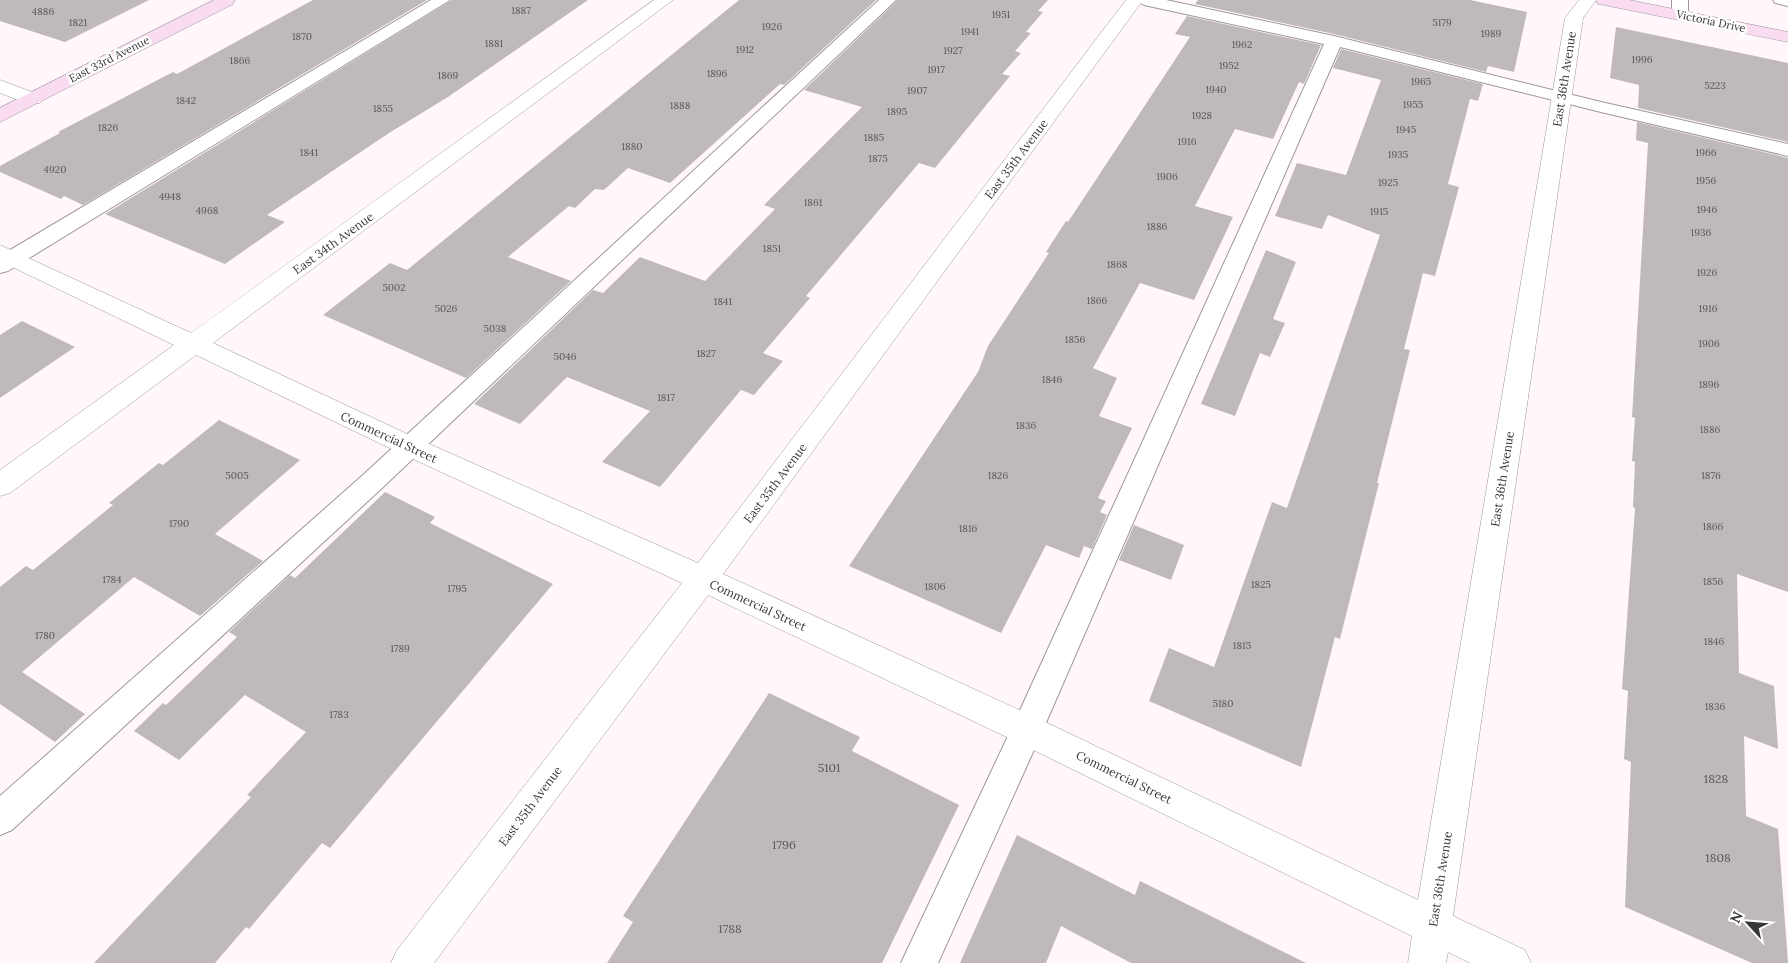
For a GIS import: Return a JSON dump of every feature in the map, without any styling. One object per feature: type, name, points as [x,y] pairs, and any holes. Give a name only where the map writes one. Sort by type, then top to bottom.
[{"type":"street","name":"East 34th Avenue","points":[[0,485],[666,0]]},
{"type":"street","name":"East 35th Avenue","points":[[410,963],[703,579],[1134,0]]},
{"type":"street","name":"East 36th Avenue","points":[[1427,963],[1574,14],[1588,0]]},
{"type":"street","name":"Victoria Drive","points":[[1604,0],[1680,7],[1788,37]]},
{"type":"street","name":"East 33rd Avenue","points":[[0,116],[219,1]]},
{"type":"street","points":[[0,86],[32,99]]},
{"type":"street","name":"Commercial Street","points":[[4,259],[1028,730],[1512,963]]},
{"type":"lane","points":[[4,259],[442,0]]},
{"type":"lane","points":[[0,818],[372,482],[888,0]]},
{"type":"lane","points":[[1144,0],[1334,41],[1788,150]]},
{"type":"lane","points":[[1781,0],[1788,1]]},
{"type":"lane","points":[[919,963],[1028,730],[1334,41]]},
{"type":"building","points":[[0,0],[149,0],[65,42],[0,21]]},
{"type":"building","points":[[313,0],[427,0],[83,205],[64,196],[61,199],[0,172],[0,166],[60,133],[58,132],[173,72],[177,74]]},
{"type":"building","points":[[452,0],[588,0],[448,97],[389,133],[267,215],[285,222],[225,264],[105,214]]},
{"type":"building","points":[[739,0],[876,0],[784,85],[780,84],[670,183],[628,168],[604,190],[595,189],[575,208],[569,206],[508,257],[571,281],[466,378],[323,315],[390,263],[407,270]]},
{"type":"building","points":[[898,0],[1048,0],[1038,11],[1043,12],[1026,32],[1031,33],[1015,51],[1021,53],[1002,74],[1010,76],[935,168],[919,163],[806,296],[810,298],[763,353],[783,361],[754,395],[741,390],[660,487],[602,462],[650,411],[567,377],[520,424],[474,404],[593,290],[603,293],[640,257],[705,281],[775,209],[764,205],[862,107],[804,90]]},
{"type":"building","points":[[1198,0],[1470,0],[1527,12],[1514,72],[1488,66],[1486,72],[1334,34],[1195,4]]},
{"type":"building","points":[[1187,16],[1321,45],[1304,84],[1299,82],[1273,139],[1235,129],[1195,206],[1233,217],[1194,300],[1140,283],[1093,368],[1117,378],[1099,416],[1132,428],[1098,498],[1106,501],[1100,512],[1107,515],[1092,549],[1084,546],[1079,558],[1046,545],[1001,633],[849,566],[978,372],[988,346],[1049,253],[1046,252],[1066,221],[1068,222],[1190,37],[1175,34]]},
{"type":"building","points":[[1616,27],[1788,63],[1788,142],[1638,108],[1639,85],[1610,78]]},
{"type":"building","points":[[1341,49],[1483,84],[1478,101],[1470,99],[1448,184],[1459,187],[1435,276],[1423,273],[1404,349],[1410,350],[1377,483],[1379,483],[1340,639],[1335,637],[1301,767],[1149,701],[1169,648],[1214,667],[1272,502],[1287,508],[1380,235],[1328,215],[1322,229],[1275,216],[1297,163],[1346,175],[1381,80],[1333,68]]},
{"type":"building","points":[[1637,122],[1788,158],[1788,592],[1737,574],[1739,673],[1774,686],[1778,749],[1744,736],[1746,816],[1778,829],[1788,963],[1752,963],[1625,907],[1631,762],[1624,759],[1628,691],[1622,689],[1635,508],[1633,507],[1635,462],[1632,461],[1635,418],[1632,417],[1648,143],[1636,140]]},
{"type":"building","points":[[1266,250],[1296,262],[1273,319],[1285,323],[1270,357],[1260,353],[1235,416],[1201,404]]},
{"type":"building","points":[[22,321],[75,347],[0,398],[0,335]]},
{"type":"building","points":[[219,420],[300,460],[215,534],[263,561],[200,616],[134,577],[22,672],[85,714],[55,742],[0,704],[0,587],[26,566],[33,570],[113,505],[109,503],[159,463],[163,465]]},
{"type":"building","points":[[385,492],[435,517],[430,523],[553,584],[330,848],[322,843],[249,929],[246,927],[215,963],[94,963],[251,797],[247,795],[306,732],[245,695],[179,760],[134,731],[163,703],[166,705],[237,637],[229,632],[290,575],[295,578]]},
{"type":"building","points":[[1134,525],[1184,545],[1171,580],[1119,560]]},
{"type":"building","points":[[769,693],[860,737],[852,751],[959,805],[882,963],[607,963],[633,922],[623,916]]},
{"type":"building","points":[[1017,835],[1135,895],[1140,881],[1306,963],[1131,963],[1061,926],[1046,963],[960,963]]}]
